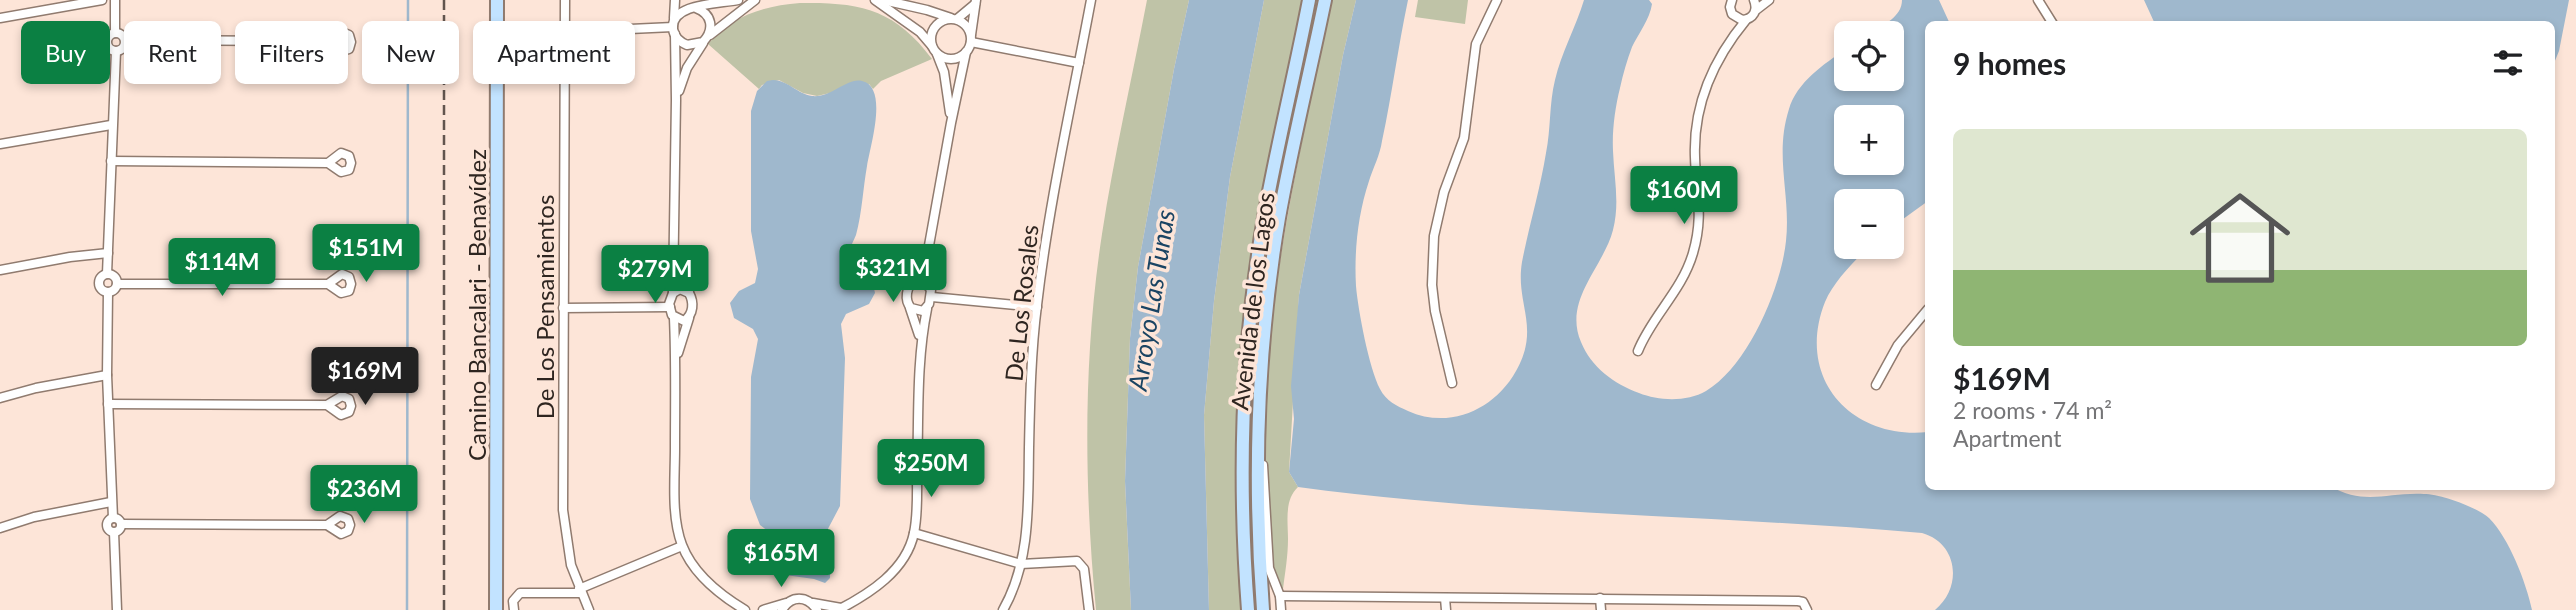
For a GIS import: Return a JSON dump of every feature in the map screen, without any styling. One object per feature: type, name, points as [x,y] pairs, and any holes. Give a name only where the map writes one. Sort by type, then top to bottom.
[{"type":"street","points":[[0,18],[102,0]]},
{"type":"street","points":[[115,0],[115,33]]},
{"type":"street","name":"Camino Bancalari - Benavídez","points":[[496,610],[497,0]]},
{"type":"street","name":"De Los Pensamientos","points":[[565,0],[565,21]]},
{"type":"street","points":[[675,0],[674,253],[670,307],[674,318],[676,359],[675,485],[678,526],[682,546],[707,583],[746,610]]},
{"type":"street","points":[[676,100],[687,68],[710,31],[710,19],[702,10],[693,8],[684,0]]},
{"type":"street","points":[[674,27],[681,11],[738,0]]},
{"type":"street","points":[[674,27],[687,45],[706,39],[755,0]]},
{"type":"street","points":[[875,0],[920,32],[934,50],[948,59],[966,52]]},
{"type":"street","points":[[883,0],[954,19],[966,26],[971,39]]},
{"type":"street","name":"De Los Rosales","points":[[1003,610],[1021,564],[1027,527],[1037,307],[1054,184],[1091,0]]},
{"type":"street","name":"Avenida de los Lagos","points":[[1248,610],[1241,477],[1250,326],[1264,219],[1310,0]]},
{"type":"street","name":"Avenida de los Lagos","points":[[1263,610],[1259,560],[1257,432],[1266,318],[1280,217],[1325,0]]},
{"type":"street","points":[[1452,383],[1435,311],[1432,285],[1434,236],[1444,192],[1464,138],[1476,44],[1497,0]]},
{"type":"street","points":[[1722,0],[1731,4],[1735,17],[1734,35]]},
{"type":"street","points":[[1755,0],[1756,10]]},
{"type":"street","points":[[1638,351],[1647,331],[1678,289],[1693,253],[1700,209],[1695,135],[1708,80],[1734,35],[1756,10],[1769,0]]},
{"type":"street","points":[[2038,0],[2051,21]]},
{"type":"street","points":[[951,123],[944,72],[930,41],[933,27],[938,22],[954,19],[976,2]]},
{"type":"street","points":[[763,610],[800,598],[824,607],[839,609],[873,590],[886,578],[898,565],[914,533],[921,341],[932,297],[928,251],[976,2]]},
{"type":"street","points":[[1735,17],[1746,20]]},
{"type":"street","points":[[635,29],[674,27]]},
{"type":"street","points":[[116,51],[109,47],[108,37],[115,33],[124,38]]},
{"type":"street","points":[[971,39],[1079,63]]},
{"type":"street","points":[[116,51],[123,48],[124,44]]},
{"type":"street","points":[[107,274],[116,51]]},
{"type":"street","name":"De Los Pensamientos","points":[[565,84],[563,510],[571,565],[589,610]]},
{"type":"street","points":[[0,144],[111,125]]},
{"type":"street","points":[[111,161],[328,163]]},
{"type":"street","points":[[921,341],[907,296],[928,251]]},
{"type":"street","points":[[0,270],[108,253]]},
{"type":"street","points":[[674,253],[693,305],[676,359]]},
{"type":"street","points":[[107,274],[114,276],[117,284],[115,289],[108,292],[100,288],[100,278],[107,274]]},
{"type":"street","points":[[912,282],[920,279],[929,284]]},
{"type":"street","points":[[117,284],[328,284]]},
{"type":"street","points":[[673,293],[680,289],[689,294]]},
{"type":"street","points":[[108,292],[107,375],[113,518]]},
{"type":"street","points":[[932,297],[1037,307]]},
{"type":"street","points":[[909,305],[919,312],[927,309]]},
{"type":"street","points":[[563,308],[670,307]]},
{"type":"street","points":[[674,318],[684,321],[691,313]]},
{"type":"street","points":[[1876,385],[1898,345],[1925,313]]},
{"type":"street","points":[[0,398],[68,381],[107,375]]},
{"type":"street","points":[[108,404],[327,405]]},
{"type":"street","points":[[1257,432],[1265,482],[1269,568],[1280,596],[1281,610]]},
{"type":"street","points":[[0,528],[34,517],[111,502]]},
{"type":"street","points":[[113,518],[121,524]]},
{"type":"street","points":[[113,518],[106,525],[108,530],[114,533]]},
{"type":"street","points":[[121,524],[327,525]]},
{"type":"street","points":[[114,533],[119,530],[121,524]]},
{"type":"street","points":[[114,533],[117,610]]},
{"type":"street","points":[[914,533],[1021,564],[1079,563],[1084,569],[1088,610]]},
{"type":"street","points":[[514,610],[513,601],[520,593],[580,591],[682,546]]},
{"type":"street","points":[[1280,596],[1798,601],[1803,602],[1807,610]]},
{"type":"street","points":[[1445,598],[1446,610]]},
{"type":"street","points":[[1600,598],[1601,610]]},
{"type":"street","points":[[1614,598],[1615,610]]},
{"type":"street","points":[[782,610],[788,602]]},
{"type":"street","points":[[811,602],[817,610]]},
{"type":"green space","points":[[1147,0],[1189,0],[1138,267],[1130,338],[1125,481],[1131,610],[1096,610],[1089,516],[1087,422],[1091,328],[1102,234]]},
{"type":"green space","points":[[1264,0],[1304,0],[1238,405],[1236,493],[1242,610],[1209,610],[1204,415],[1214,301],[1230,177]]},
{"type":"green space","points":[[1314,0],[1320,0],[1264,292],[1258,610],[1253,610],[1248,451],[1254,332],[1270,219]]},
{"type":"green space","points":[[1331,0],[1356,0],[1343,55],[1299,295],[1289,472],[1298,487],[1289,505],[1288,552],[1283,589],[1274,574],[1272,562],[1270,494],[1263,439],[1266,383],[1287,218]]},
{"type":"green space","points":[[1418,0],[1468,0],[1465,24],[1415,17]]},
{"type":"green space","points":[[800,3],[841,4],[875,12],[904,29],[932,59],[881,81],[873,89],[869,84],[817,96],[803,93],[779,80],[762,85],[759,89],[708,44],[738,19],[761,10]]},
{"type":"water","name":"Arroyo Las Tunas","points":[[1189,0],[1264,0],[1230,177],[1214,301],[1204,415],[1209,610],[1131,610],[1125,481],[1130,338],[1138,267]]},
{"type":"water","points":[[1356,0],[1408,0],[1381,146],[1365,194],[1358,233],[1356,286],[1365,339],[1372,367],[1385,397],[1408,411],[1440,418],[1470,412],[1496,396],[1516,371],[1523,355],[1527,328],[1522,291],[1522,262],[1544,167],[1555,80],[1584,0],[1649,0],[1652,4],[1630,52],[1615,111],[1613,143],[1616,200],[1613,230],[1586,284],[1577,312],[1577,327],[1585,351],[1597,367],[1612,379],[1647,396],[1682,399],[1706,391],[1736,364],[1770,303],[1786,241],[1783,159],[1785,126],[1798,90],[1812,74],[1834,57],[1834,91],[1904,91],[1904,21],[1889,21],[1899,11],[1902,0],[1939,0],[1949,21],[1925,21],[1925,203],[1904,218],[1904,189],[1834,189],[1834,259],[1857,259],[1829,294],[1818,330],[1818,356],[1824,379],[1836,398],[1854,414],[1875,426],[1900,432],[1925,432],[1925,490],[2338,490],[2365,497],[2431,495],[2467,506],[2489,518],[2516,561],[2532,610],[1935,610],[1950,590],[1952,567],[1943,546],[1922,533],[1532,509],[1298,487],[1289,472],[1294,419],[1291,386],[1299,295],[1343,55]]},
{"type":"water","points":[[2144,0],[2569,0],[2555,61],[2555,21],[2154,21]]},
{"type":"water","points":[[773,80],[812,96],[826,94],[851,82],[862,81],[870,86],[875,94],[874,132],[860,218],[849,255],[853,263],[871,275],[875,293],[869,304],[846,314],[841,324],[845,358],[840,506],[820,544],[830,574],[825,583],[778,574],[780,546],[773,535],[760,525],[750,499],[751,377],[758,339],[753,329],[734,318],[730,303],[739,291],[755,283],[758,269],[751,231],[751,111],[757,91],[767,81]]},
{"type":"waterway","points":[[407,610],[408,0]]},
{"type":"railway","points":[[444,0],[444,610]]}]
